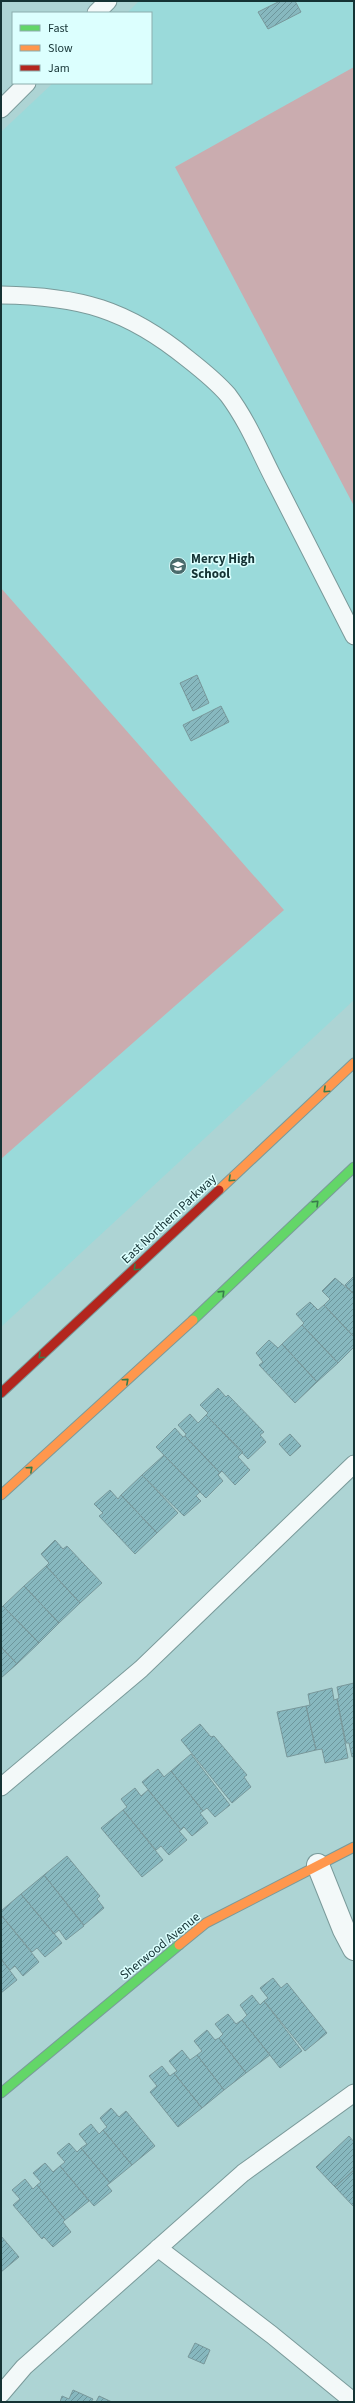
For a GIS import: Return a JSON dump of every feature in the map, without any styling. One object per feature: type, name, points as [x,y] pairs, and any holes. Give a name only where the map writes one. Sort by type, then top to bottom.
[{"type":"main road","name":"East Northern Parkway","points":[[1,1393],[354,1063]]},
{"type":"main road","points":[[1,1495],[180,1333],[354,1167]]},
{"type":"main road","name":"Sherwood Avenue","points":[[1,2093],[206,1923],[354,1847]]},
{"type":"street","points":[[318,1865],[344,1930],[354,1949]]},
{"type":"lane","points":[[97,12],[108,1]]},
{"type":"lane","points":[[1,109],[26,84]]},
{"type":"lane","points":[[1,295],[41,296],[75,302],[126,317],[168,343],[216,382],[254,436],[276,485],[354,636]]},
{"type":"lane","points":[[1,1787],[141,1669],[354,1464]]},
{"type":"lane","points":[[1,2394],[24,2367],[243,2173],[354,2093]]},
{"type":"lane","points":[[158,2248],[272,2335],[354,2402]]},
{"type":"shaded area","name":"Mercy High School","points":[[139,1],[354,1],[354,1000],[1,1327],[1,132],[52,84],[152,84],[152,12],[128,12]]},
{"type":"shaded area","points":[[354,67],[354,506],[175,167]]},
{"type":"shaded area","points":[[1,588],[284,910],[1,1159]]},
{"type":"building","points":[[280,1],[295,1],[301,12],[268,29],[258,12]]},
{"type":"building","points":[[197,675],[209,703],[193,711],[180,683]]},
{"type":"building","points":[[221,706],[229,722],[191,741],[183,725]]},
{"type":"building","points":[[354,1276],[354,1294],[345,1285]]},
{"type":"building","points":[[335,1278],[354,1294],[354,1337],[324,1305],[330,1299],[322,1291]]},
{"type":"building","points":[[310,1302],[318,1310],[324,1305],[354,1337],[354,1347],[338,1363],[302,1325],[304,1323],[296,1314]]},
{"type":"building","points":[[302,1325],[338,1363],[317,1382],[282,1344]]},
{"type":"building","points":[[269,1340],[278,1348],[282,1344],[317,1382],[295,1403],[259,1365],[263,1362],[256,1353]]},
{"type":"building","points":[[218,1388],[226,1397],[228,1395],[264,1432],[260,1435],[266,1442],[248,1459],[206,1415],[208,1413],[200,1405]]},
{"type":"building","points":[[190,1414],[198,1423],[206,1415],[243,1452],[238,1457],[250,1470],[235,1485],[222,1471],[220,1473],[185,1436],[186,1434],[178,1425]]},
{"type":"building","points":[[175,1428],[183,1437],[185,1436],[220,1473],[218,1475],[223,1481],[206,1498],[156,1447]]},
{"type":"building","points":[[290,1434],[301,1446],[290,1456],[279,1444]]},
{"type":"building","points":[[164,1455],[200,1492],[196,1496],[201,1501],[184,1516],[142,1475]]},
{"type":"building","points":[[142,1475],[178,1513],[157,1533],[121,1495]]},
{"type":"building","points":[[110,1490],[118,1499],[121,1495],[157,1533],[135,1554],[99,1516],[103,1513],[94,1504]]},
{"type":"building","points":[[55,1540],[63,1549],[67,1546],[102,1583],[80,1603],[46,1566],[49,1563],[41,1554]]},
{"type":"building","points":[[46,1566],[80,1603],[59,1623],[24,1586]]},
{"type":"building","points":[[24,1586],[59,1623],[39,1643],[3,1606]]},
{"type":"building","points":[[3,1606],[39,1643],[17,1664],[1,1647],[1,1608]]},
{"type":"building","points":[[1,1647],[17,1664],[1,1678]]},
{"type":"building","points":[[354,1683],[354,1756],[352,1757],[349,1743],[346,1743],[337,1699],[339,1698],[337,1687]]},
{"type":"building","points":[[332,1688],[334,1700],[337,1699],[348,1758],[325,1763],[322,1749],[316,1750],[306,1706],[310,1705],[308,1694]]},
{"type":"building","points":[[306,1706],[316,1750],[287,1757],[277,1712]]},
{"type":"building","points":[[200,1724],[211,1737],[214,1736],[247,1775],[244,1777],[251,1787],[232,1803],[181,1740]]},
{"type":"building","points":[[191,1754],[230,1805],[215,1817],[207,1808],[203,1811],[171,1771]]},
{"type":"building","points":[[158,1769],[164,1777],[171,1771],[203,1811],[200,1813],[208,1823],[192,1836],[184,1827],[181,1830],[142,1782]]},
{"type":"building","points":[[135,1788],[141,1796],[148,1790],[181,1830],[179,1831],[187,1840],[169,1855],[161,1846],[156,1850],[123,1810],[127,1807],[121,1799]]},
{"type":"building","points":[[123,1810],[163,1860],[142,1877],[101,1828]]},
{"type":"building","points":[[67,1856],[100,1896],[97,1899],[104,1908],[84,1925],[44,1875]]},
{"type":"building","points":[[44,1875],[84,1926],[66,1940],[59,1930],[54,1934],[21,1894]]},
{"type":"building","points":[[21,1894],[62,1943],[45,1957],[37,1948],[32,1952],[1,1915],[1,1911]]},
{"type":"building","points":[[1,1915],[39,1962],[23,1976],[15,1966],[10,1970],[1,1959]]},
{"type":"building","points":[[1,1959],[17,1980],[1,1993]]},
{"type":"building","points":[[273,1978],[281,1988],[287,1983],[327,2033],[305,2051],[264,2001],[268,1998],[260,1988]]},
{"type":"building","points":[[252,1995],[260,2005],[264,2001],[302,2051],[280,2068],[242,2020],[247,2015],[240,2005]]},
{"type":"building","points":[[228,2014],[236,2024],[242,2020],[270,2055],[246,2073],[219,2038],[223,2034],[215,2024]]},
{"type":"building","points":[[207,2030],[215,2040],[219,2038],[246,2073],[224,2090],[197,2055],[202,2051],[194,2041]]},
{"type":"building","points":[[182,2050],[190,2060],[197,2055],[224,2090],[202,2108],[174,2073],[177,2071],[169,2061]]},
{"type":"building","points":[[162,2066],[170,2076],[174,2073],[202,2108],[178,2127],[150,2092],[157,2086],[149,2076]]},
{"type":"building","points":[[111,2108],[119,2117],[126,2111],[155,2146],[132,2165],[103,2130],[107,2127],[100,2118]]},
{"type":"building","points":[[91,2124],[99,2134],[103,2130],[132,2165],[110,2183],[81,2148],[87,2144],[79,2134]]},
{"type":"building","points":[[349,2136],[354,2142],[354,2170],[335,2187],[316,2167]]},
{"type":"building","points":[[69,2143],[77,2152],[81,2148],[110,2183],[107,2185],[112,2191],[94,2206],[60,2166],[65,2162],[57,2153]]},
{"type":"building","points":[[45,2163],[53,2172],[60,2166],[89,2201],[65,2220],[37,2185],[41,2182],[33,2173]]},
{"type":"building","points":[[354,2170],[354,2207],[335,2187]]},
{"type":"building","points":[[25,2179],[33,2189],[37,2185],[65,2220],[63,2222],[71,2232],[53,2247],[44,2237],[42,2239],[13,2205],[20,2199],[12,2190]]},
{"type":"building","points":[[1,2236],[19,2257],[1,2272]]},
{"type":"building","points":[[195,2343],[210,2350],[204,2364],[188,2357]]},
{"type":"building","points":[[73,2390],[93,2399],[91,2402],[60,2402],[62,2396],[69,2399]]},
{"type":"building","points":[[99,2396],[112,2402],[96,2402]]},
{"type":"traffic: fast","points":[[193,1320],[354,1167]]},
{"type":"traffic: fast","points":[[1,2093],[179,1945]]},
{"type":"traffic: slow","points":[[219,1190],[354,1063]]},
{"type":"traffic: slow","points":[[1,1495],[193,1320]]},
{"type":"traffic: slow","points":[[179,1945],[206,1923],[354,1847]]},
{"type":"traffic: jam","points":[[1,1393],[219,1190]]},
{"type":"place","name":"Mercy High School","points":[[178,566]]}]
